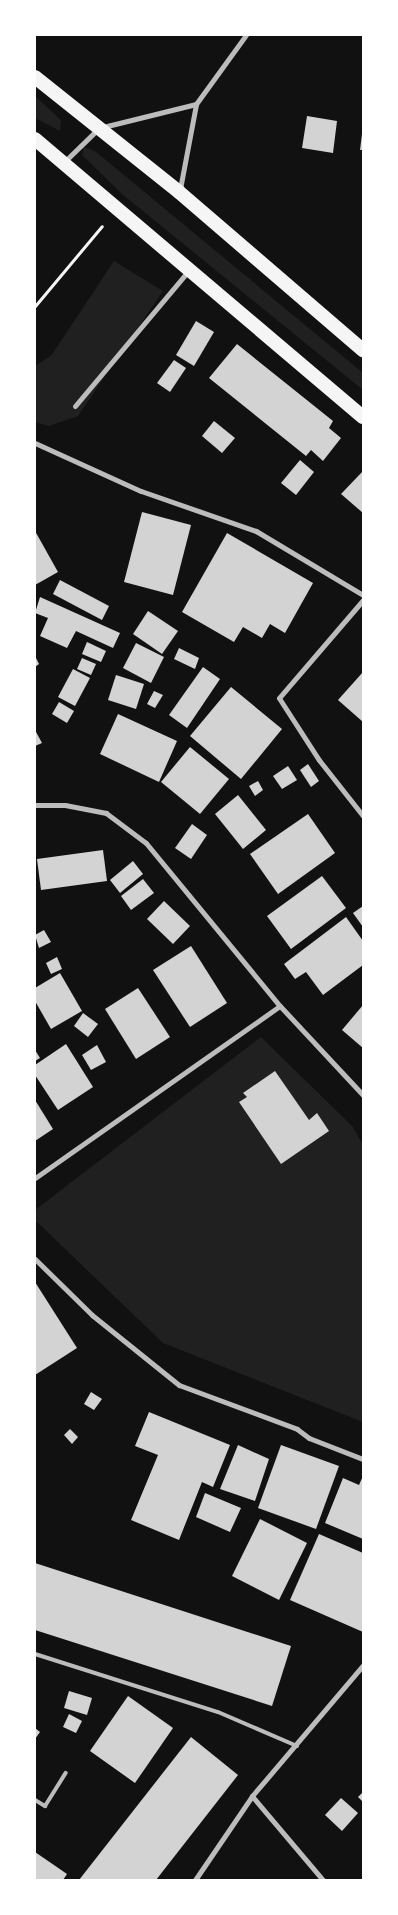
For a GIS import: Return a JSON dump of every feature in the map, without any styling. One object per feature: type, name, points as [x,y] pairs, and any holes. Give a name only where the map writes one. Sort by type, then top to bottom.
[{"type":"highway","points":[[35,77],[179,192],[363,350]]},
{"type":"highway","points":[[35,139],[190,268],[363,417]]},
{"type":"street","points":[[179,192],[196,104],[246,35]]},
{"type":"street","points":[[63,163],[98,128],[196,104]]},
{"type":"street","points":[[75,406],[190,268]]},
{"type":"street","points":[[35,444],[141,491],[256,531],[363,595]]},
{"type":"street","points":[[363,600],[279,698],[319,760],[363,816]]},
{"type":"street","points":[[35,805],[65,805],[106,813],[146,843],[280,1006],[363,1095]]},
{"type":"street","points":[[35,1178],[280,1006]]},
{"type":"street","points":[[35,1259],[92,1315],[180,1385],[297,1429],[309,1438],[363,1458]]},
{"type":"street","points":[[195,1880],[252,1796],[297,1746],[363,1665]]},
{"type":"street","points":[[252,1796],[322,1880]]},
{"type":"lane","points":[[35,1654],[218,1712],[297,1746]]},
{"type":"lane","points":[[35,1800],[44,1806],[66,1773]]},
{"type":"path","points":[[35,306],[117,208]]},
{"type":"shaded area","points":[[35,96],[61,120],[60,131],[35,118]]},
{"type":"shaded area","points":[[84,147],[95,151],[363,373],[363,390],[122,194],[82,155]]},
{"type":"shaded area","points":[[114,261],[163,291],[78,416],[49,426],[35,422],[35,366],[51,356]]},
{"type":"shaded area","points":[[261,1037],[353,1127],[363,1145],[363,1422],[163,1343],[35,1220],[35,1210]]},
{"type":"building","points":[[307,116],[337,121],[333,153],[302,148]]},
{"type":"building","points":[[362,134],[363,150],[360,150]]},
{"type":"building","points":[[196,321],[214,332],[194,366],[176,355]]},
{"type":"building","points":[[237,344],[333,421],[329,428],[341,438],[323,461],[311,450],[306,456],[209,378]]},
{"type":"building","points":[[174,360],[186,368],[170,392],[157,383]]},
{"type":"building","points":[[214,421],[235,438],[222,453],[202,436]]},
{"type":"building","points":[[300,460],[314,472],[296,495],[281,483]]},
{"type":"building","points":[[363,471],[363,513],[341,494]]},
{"type":"building","points":[[142,512],[191,525],[173,595],[124,582]]},
{"type":"building","points":[[35,531],[58,572],[35,585]]},
{"type":"building","points":[[227,533],[313,583],[285,633],[270,624],[262,638],[243,627],[234,642],[182,612]]},
{"type":"building","points":[[60,580],[109,606],[102,620],[53,594]]},
{"type":"building","points":[[40,597],[120,633],[113,648],[76,631],[67,648],[40,636],[48,618],[35,613]]},
{"type":"building","points":[[148,611],[178,631],[162,654],[133,634]]},
{"type":"building","points":[[87,642],[106,651],[101,662],[82,654]]},
{"type":"building","points":[[136,643],[164,657],[151,683],[123,668]]},
{"type":"building","points":[[179,648],[199,658],[195,669],[174,659]]},
{"type":"building","points":[[35,656],[39,664],[35,667]]},
{"type":"building","points":[[82,658],[96,664],[91,675],[77,669]]},
{"type":"building","points":[[203,667],[220,679],[187,728],[169,715]]},
{"type":"building","points":[[73,669],[90,678],[75,706],[58,697]]},
{"type":"building","points":[[363,672],[363,722],[338,700]]},
{"type":"building","points":[[116,675],[144,684],[136,709],[108,700]]},
{"type":"building","points":[[231,687],[282,729],[241,779],[190,736]]},
{"type":"building","points":[[154,691],[163,695],[155,708],[147,704]]},
{"type":"building","points":[[59,702],[74,711],[67,723],[52,714]]},
{"type":"building","points":[[118,714],[177,741],[159,782],[100,754]]},
{"type":"building","points":[[35,730],[42,743],[35,746]]},
{"type":"building","points":[[190,747],[229,779],[200,814],[161,782]]},
{"type":"building","points":[[308,764],[319,781],[311,787],[300,770]]},
{"type":"building","points":[[288,766],[297,780],[282,789],[273,776]]},
{"type":"building","points":[[258,781],[263,790],[255,796],[249,786]]},
{"type":"building","points":[[238,795],[266,830],[243,849],[215,814]]},
{"type":"building","points":[[308,814],[335,853],[278,894],[250,854]]},
{"type":"building","points":[[192,824],[207,835],[191,859],[175,848]]},
{"type":"building","points":[[103,850],[107,881],[41,890],[37,859]]},
{"type":"building","points":[[133,861],[143,874],[120,893],[110,880]]},
{"type":"building","points":[[322,876],[346,908],[291,949],[267,916]]},
{"type":"building","points":[[143,879],[154,893],[131,910],[121,896]]},
{"type":"building","points":[[164,901],[190,926],[173,944],[147,919]]},
{"type":"building","points":[[363,906],[363,927],[353,913]]},
{"type":"building","points":[[346,917],[363,941],[363,965],[323,995],[306,972],[295,979],[284,964]]},
{"type":"building","points":[[44,930],[51,942],[39,948],[35,935]]},
{"type":"building","points":[[191,946],[227,1003],[190,1027],[153,970]]},
{"type":"building","points":[[57,957],[62,969],[51,974],[46,963]]},
{"type":"building","points":[[60,973],[82,1011],[51,1029],[35,1001],[35,988]]},
{"type":"building","points":[[138,988],[170,1037],[136,1059],[105,1009]]},
{"type":"building","points":[[363,1005],[363,1048],[342,1030]]},
{"type":"building","points":[[83,1013],[98,1024],[88,1037],[74,1026]]},
{"type":"building","points":[[66,1044],[93,1087],[58,1110],[35,1075],[35,1065]]},
{"type":"building","points":[[97,1045],[106,1062],[91,1070],[82,1055]]},
{"type":"building","points":[[35,1050],[40,1058],[35,1061]]},
{"type":"building","points":[[275,1071],[309,1120],[317,1113],[329,1131],[281,1164],[239,1102],[247,1097],[243,1093]]},
{"type":"building","points":[[35,1100],[53,1129],[35,1141]]},
{"type":"building","points":[[35,1282],[77,1348],[35,1375]]},
{"type":"building","points":[[91,1392],[102,1399],[94,1410],[84,1404]]},
{"type":"building","points":[[149,1412],[230,1445],[213,1487],[202,1482],[179,1540],[131,1520],[158,1455],[135,1446]]},
{"type":"building","points":[[70,1429],[78,1437],[72,1444],[64,1435]]},
{"type":"building","points":[[238,1445],[269,1459],[255,1501],[220,1489]]},
{"type":"building","points":[[281,1445],[339,1466],[316,1529],[258,1508]]},
{"type":"building","points":[[363,1476],[363,1539],[325,1523],[343,1478],[359,1485]]},
{"type":"building","points":[[205,1493],[241,1508],[230,1532],[196,1517]]},
{"type":"building","points":[[260,1519],[307,1543],[279,1600],[232,1576]]},
{"type":"building","points":[[319,1534],[363,1553],[363,1632],[290,1600]]},
{"type":"building","points":[[35,1563],[291,1646],[272,1706],[35,1630]]},
{"type":"building","points":[[69,1691],[92,1698],[87,1715],[64,1708]]},
{"type":"building","points":[[128,1696],[173,1728],[135,1783],[90,1751]]},
{"type":"building","points":[[69,1714],[82,1721],[76,1733],[63,1727]]},
{"type":"building","points":[[35,1728],[40,1732],[35,1739]]},
{"type":"building","points":[[191,1737],[238,1775],[156,1880],[79,1880]]},
{"type":"building","points":[[363,1792],[363,1802],[358,1797]]},
{"type":"building","points":[[341,1798],[358,1813],[342,1831],[325,1815]]},
{"type":"building","points":[[35,1852],[67,1874],[63,1880],[35,1880]]}]
